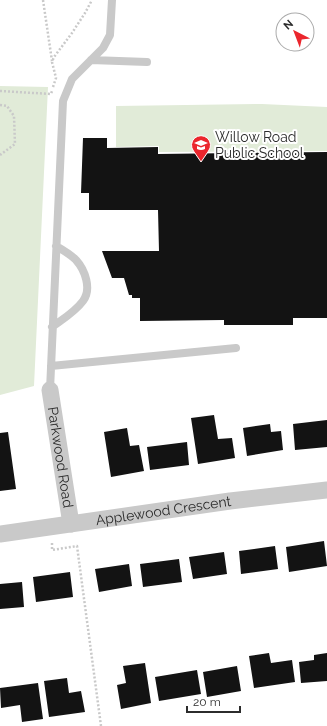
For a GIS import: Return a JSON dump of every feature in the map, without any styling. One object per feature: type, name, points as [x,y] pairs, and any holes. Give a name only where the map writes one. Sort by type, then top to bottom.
[{"type":"street","name":"Parkwood Road","points":[[50,390],[71,524]]},
{"type":"street","name":"Applewood Crescent","points":[[0,534],[230,501],[327,490]]},
{"type":"lane","points":[[50,390],[63,101],[72,79],[103,48],[110,35],[112,0]]},
{"type":"lane","points":[[91,60],[147,62]]},
{"type":"lane","points":[[52,327],[72,313],[84,300],[87,285],[84,272],[76,260],[56,246]]},
{"type":"lane","points":[[51,366],[236,348]]},
{"type":"path","points":[[0,91],[51,94],[56,78],[52,62],[43,0]]},
{"type":"path","points":[[52,62],[92,0]]},
{"type":"path","points":[[0,105],[7,106],[14,116],[15,144],[0,156]]},
{"type":"path","points":[[52,550],[77,546],[101,726]]},
{"type":"green space","points":[[0,86],[48,87],[34,386],[0,395]]},
{"type":"green space","points":[[262,104],[327,107],[327,151],[159,152],[159,146],[116,147],[116,106]]},
{"type":"building","points":[[83,138],[107,138],[107,148],[158,147],[158,154],[327,152],[327,318],[293,318],[293,325],[224,325],[224,320],[140,321],[140,298],[132,298],[132,295],[129,295],[124,278],[112,278],[102,251],[159,251],[158,210],[89,210],[89,193],[81,193]]},
{"type":"building","points":[[214,415],[218,439],[232,438],[235,458],[198,464],[191,418]]},
{"type":"building","points":[[327,420],[327,447],[295,450],[293,424]]},
{"type":"building","points":[[270,424],[271,432],[281,431],[283,450],[247,456],[243,428]]},
{"type":"building","points":[[127,428],[130,446],[139,445],[144,471],[111,477],[104,432]]},
{"type":"building","points":[[8,432],[16,489],[0,491],[0,433]]},
{"type":"building","points":[[187,442],[189,465],[150,470],[147,447]]},
{"type":"building","points":[[324,541],[327,566],[289,572],[286,547]]},
{"type":"building","points":[[275,546],[278,569],[241,574],[239,551]]},
{"type":"building","points":[[224,552],[227,574],[193,579],[189,557]]},
{"type":"building","points":[[179,559],[182,582],[143,587],[140,564]]},
{"type":"building","points":[[129,564],[132,586],[99,592],[95,569]]},
{"type":"building","points":[[70,572],[73,597],[36,602],[33,577]]},
{"type":"building","points":[[22,582],[24,607],[0,609],[0,584]]},
{"type":"building","points":[[269,653],[271,663],[292,660],[295,682],[254,688],[249,656]]},
{"type":"building","points":[[327,653],[327,681],[301,683],[299,662],[314,660],[314,655]]},
{"type":"building","points":[[145,663],[151,703],[121,709],[117,685],[126,683],[123,666]]},
{"type":"building","points":[[237,666],[241,691],[207,697],[203,672]]},
{"type":"building","points":[[197,670],[201,694],[159,701],[155,677]]},
{"type":"building","points":[[67,678],[69,693],[81,691],[85,712],[49,717],[44,681]]},
{"type":"building","points":[[38,683],[43,719],[22,722],[20,705],[1,708],[0,688]]},
{"type":"place","name":"Willow Road Public School","points":[[201,162]]}]
